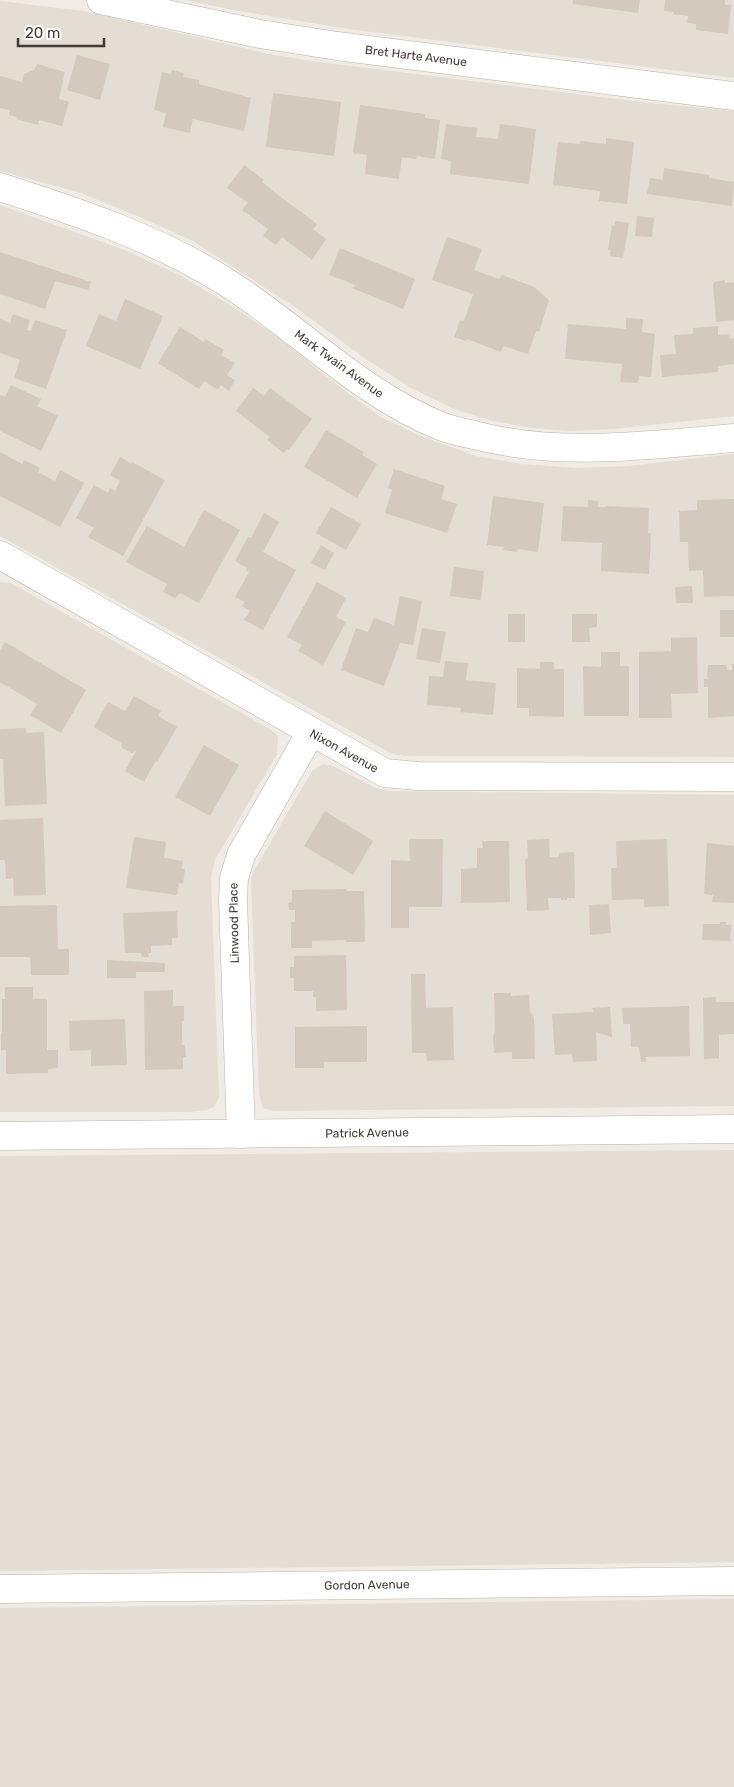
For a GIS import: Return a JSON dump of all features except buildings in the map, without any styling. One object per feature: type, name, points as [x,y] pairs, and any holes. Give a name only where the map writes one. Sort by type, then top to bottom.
[{"type":"street","name":"Bret Harte Avenue","points":[[101,0],[260,34],[337,46],[734,96]]},
{"type":"street","name":"Mark Twain Avenue","points":[[0,187],[97,220],[184,258],[257,303],[366,386],[399,407],[444,428],[498,440],[537,446],[572,448],[622,447],[734,438]]},
{"type":"street","name":"Nixon Avenue","points":[[0,556],[385,773],[398,775],[734,777]]},
{"type":"street","name":"Linwood Place","points":[[241,1134],[232,901],[234,878],[241,854],[310,732]]},
{"type":"street","name":"Patrick Avenue","points":[[0,1136],[734,1129]]},
{"type":"street","name":"Gordon Avenue","points":[[0,1589],[734,1581]]},
{"type":"shaded area","points":[[185,0],[734,0],[734,78],[348,29]]},
{"type":"shaded area","points":[[0,1],[84,11],[269,54],[319,62],[641,102],[734,111],[734,416],[613,429],[569,431],[532,428],[493,421],[454,409],[411,388],[363,357],[295,307],[193,241],[81,193],[0,171]]},
{"type":"shaded area","points":[[0,205],[127,251],[179,275],[233,307],[281,339],[332,381],[379,416],[418,435],[476,456],[522,464],[577,468],[629,466],[734,454],[734,757],[407,756],[392,754],[0,536]]},
{"type":"shaded area","points":[[0,582],[11,583],[275,732],[278,738],[277,754],[215,860],[211,877],[219,1097],[215,1106],[208,1110],[189,1112],[0,1112]]},
{"type":"shaded area","points":[[323,764],[333,766],[376,788],[391,791],[734,795],[734,1106],[274,1111],[263,1108],[259,1094],[251,879],[312,771]]},
{"type":"shaded area","points":[[734,1150],[734,1562],[0,1571],[0,1156]]},
{"type":"shaded area","points":[[734,1599],[734,1787],[0,1787],[0,1608]]}]
